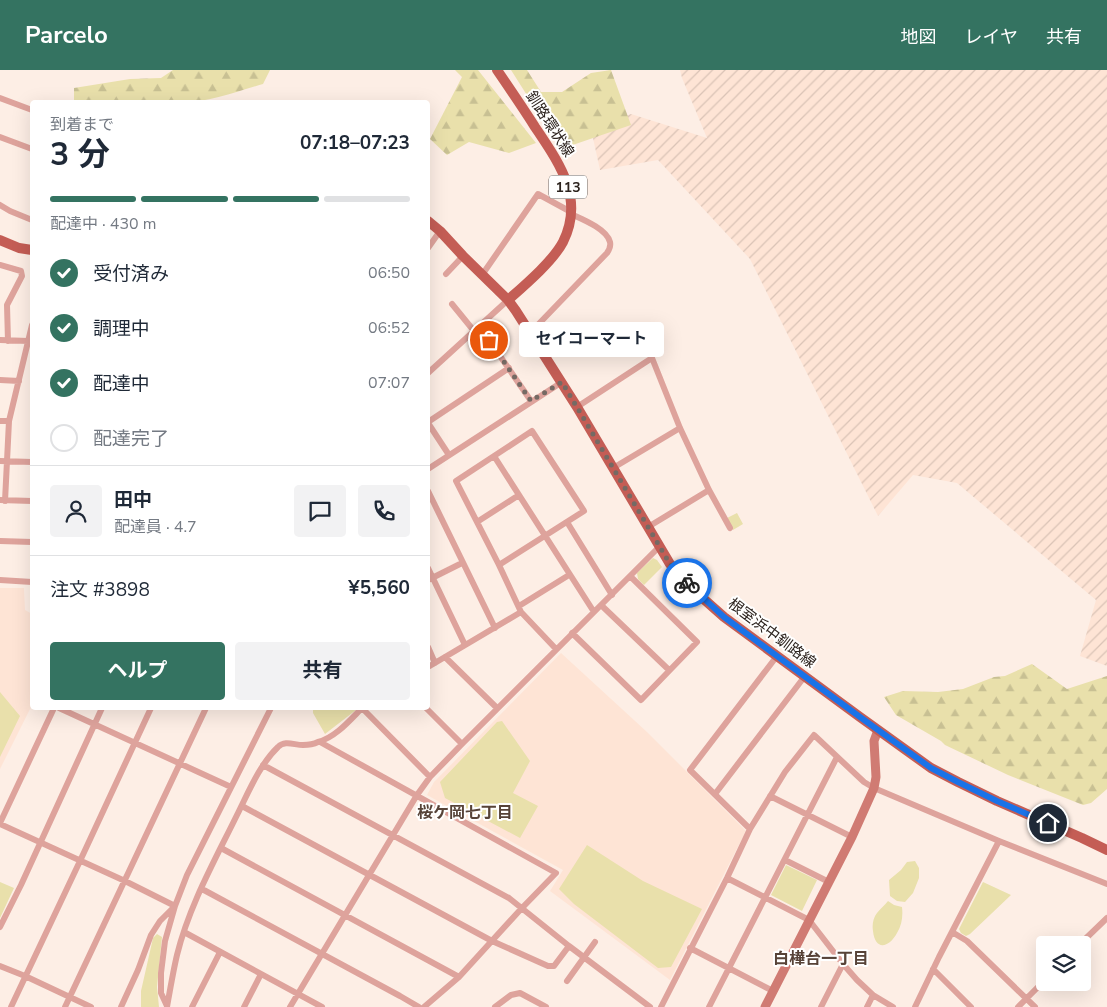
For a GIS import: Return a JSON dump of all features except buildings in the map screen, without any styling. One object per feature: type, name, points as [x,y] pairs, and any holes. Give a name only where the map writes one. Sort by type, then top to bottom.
[{"type":"main road","name":"釧路環状線","points":[[497,70],[555,157],[562,170],[571,199],[571,213],[565,236],[554,255],[508,300]]},
{"type":"main road","points":[[430,223],[508,300]]},
{"type":"main road","points":[[0,240],[19,248],[30,250]]},
{"type":"main road","name":"根室浜中釧路線","points":[[508,300],[562,382],[670,564],[689,586],[724,617],[931,768],[997,801],[1107,850]]},
{"type":"street","points":[[0,98],[30,109]]},
{"type":"street","points":[[0,137],[30,148]]},
{"type":"street","points":[[482,275],[538,194],[604,232],[610,241],[610,248],[607,253],[530,332]]},
{"type":"street","points":[[0,205],[30,219]]},
{"type":"street","points":[[430,245],[440,231]]},
{"type":"street","points":[[446,274],[463,256]]},
{"type":"street","points":[[0,265],[21,271],[22,276],[7,305],[8,340]]},
{"type":"street","points":[[430,371],[508,300]]},
{"type":"street","points":[[452,304],[477,329],[509,368],[531,401]]},
{"type":"street","points":[[30,334],[3,461],[2,500],[30,502]]},
{"type":"street","points":[[0,340],[28,341]]},
{"type":"street","points":[[577,407],[652,358],[680,428],[709,490],[730,528]]},
{"type":"street","points":[[430,422],[509,368]]},
{"type":"street","points":[[0,380],[19,381]]},
{"type":"street","points":[[430,468],[562,382]]},
{"type":"street","points":[[0,421],[10,421]]},
{"type":"street","points":[[430,426],[448,456]]},
{"type":"street","points":[[613,468],[680,428]]},
{"type":"street","points":[[499,565],[584,511],[532,432],[456,481],[520,609],[556,649]]},
{"type":"street","points":[[494,456],[594,612]]},
{"type":"street","points":[[3,461],[30,462]]},
{"type":"street","points":[[648,527],[709,490]]},
{"type":"street","points":[[430,495],[495,628]]},
{"type":"street","points":[[477,522],[519,495]]},
{"type":"street","points":[[567,522],[612,595]]},
{"type":"street","points":[[0,541],[30,542]]},
{"type":"street","points":[[290,1007],[392,836],[430,777],[660,547]]},
{"type":"street","points":[[462,563],[430,579],[465,645]]},
{"type":"street","points":[[430,666],[495,628],[569,575]]},
{"type":"street","points":[[572,633],[642,700],[697,642],[630,576]]},
{"type":"street","points":[[0,580],[30,582]]},
{"type":"street","points":[[601,605],[669,670]]},
{"type":"street","points":[[430,652],[435,663]]},
{"type":"street","points":[[750,829],[690,770],[777,656]]},
{"type":"street","points":[[445,658],[497,708]]},
{"type":"street","points":[[714,794],[805,676]]},
{"type":"street","points":[[53,710],[0,823],[174,906]]},
{"type":"street","points":[[64,710],[231,787]]},
{"type":"street","points":[[0,927],[101,710]]},
{"type":"street","points":[[11,1007],[150,710]]},
{"type":"street","points":[[65,1007],[205,710]]},
{"type":"street","points":[[270,710],[187,875],[174,906],[165,941],[161,973],[161,993],[167,1007],[177,954],[184,932],[209,870],[263,765],[282,744],[303,745],[320,742],[335,734],[359,710]]},
{"type":"street","points":[[363,710],[430,777]]},
{"type":"street","points":[[428,710],[462,744]]},
{"type":"street","points":[[765,1007],[852,837],[874,788],[876,777],[874,741],[878,730]]},
{"type":"street","points":[[660,1007],[727,878],[750,829],[786,772],[814,735],[864,782],[874,788],[1107,884]]},
{"type":"street","points":[[320,742],[556,872],[459,977],[424,1007]]},
{"type":"street","points":[[709,1007],[837,757]]},
{"type":"street","points":[[263,765],[509,898],[584,958],[650,1007]]},
{"type":"street","points":[[770,796],[852,837]]},
{"type":"street","points":[[242,806],[492,941],[548,966],[554,966],[569,946]]},
{"type":"street","points":[[915,1007],[999,841]]},
{"type":"street","points":[[221,848],[459,977]]},
{"type":"street","points":[[784,860],[829,882]]},
{"type":"street","points":[[727,878],[809,920],[857,980],[873,995],[893,1007]]},
{"type":"street","points":[[202,889],[419,1007]]},
{"type":"street","points":[[121,1007],[151,935],[160,921],[174,906]]},
{"type":"street","points":[[1088,936],[1107,918]]},
{"type":"street","points":[[184,932],[322,1007]]},
{"type":"street","points":[[952,932],[967,941],[1035,1007]]},
{"type":"street","points":[[568,981],[594,942]]},
{"type":"street","points":[[690,948],[773,991]]},
{"type":"street","points":[[192,1007],[220,952]]},
{"type":"street","points":[[821,1007],[843,964]]},
{"type":"street","points":[[0,966],[91,1007]]},
{"type":"street","points":[[934,969],[971,1007]]},
{"type":"street","points":[[244,1007],[261,974]]},
{"type":"street","points":[[1018,1007],[1036,989]]},
{"type":"street","points":[[495,1007],[511,995],[520,993],[546,1007]]},
{"type":"street","points":[[866,1007],[873,995]]},
{"type":"shaded area","points":[[680,70],[1107,70],[1107,666],[1080,656],[1096,600],[957,483],[913,475],[878,516],[750,259],[658,160],[600,170],[591,129],[631,114],[707,138]]},
{"type":"shaded area","points":[[0,588],[24,588],[25,610],[30,613],[30,709],[0,769]]},
{"type":"shaded area","points":[[561,653],[647,732],[746,831],[670,980],[550,891],[563,870],[427,795],[434,782]]},
{"type":"green space","points":[[173,70],[270,70],[263,84],[205,100],[74,100],[74,88],[130,79],[161,78]]},
{"type":"green space","points":[[455,70],[478,70],[536,143],[509,153],[469,142],[447,155],[430,139],[462,77]]},
{"type":"green space","points":[[511,70],[527,70],[541,92],[562,92],[591,73],[611,70],[631,125],[561,149]]},
{"type":"green space","points":[[737,513],[743,524],[733,530],[727,518]]},
{"type":"green space","points":[[653,558],[662,567],[644,585],[638,579],[637,573]]},
{"type":"green space","points":[[1032,664],[1067,689],[1107,676],[1107,789],[1091,803],[1083,805],[1008,775],[945,745],[896,715],[884,697],[903,691],[938,692],[963,689],[994,677],[1005,676]]},
{"type":"green space","points":[[0,692],[20,716],[0,757]]},
{"type":"green space","points":[[313,710],[356,710],[325,734]]},
{"type":"green space","points":[[502,721],[530,761],[513,793],[538,806],[520,838],[445,798],[440,782],[497,722]]},
{"type":"green space","points":[[587,845],[643,881],[702,909],[671,967],[658,968],[574,904],[559,889]]},
{"type":"green space","points":[[915,861],[919,868],[919,878],[913,893],[905,902],[897,901],[890,896],[889,880],[907,862]]},
{"type":"green space","points":[[786,865],[817,880],[802,911],[771,895]]},
{"type":"green space","points":[[0,882],[14,888],[0,918]]},
{"type":"green space","points":[[983,882],[1011,895],[966,936],[959,929]]},
{"type":"green space","points":[[888,901],[902,907],[902,917],[900,927],[894,938],[883,945],[876,942],[873,924],[876,915]]},
{"type":"green space","points":[[157,934],[162,937],[157,987],[159,1007],[141,1007],[141,991],[153,938]]},
{"type":"way so far","points":[[489,340],[531,401],[562,382],[670,564],[687,583]]},
{"type":"place","name":"セイコーマート","points":[[489,340]]},
{"type":"district","name":"桜ケ岡七丁目","points":[[465,812]]},
{"type":"district","name":"白樺台一丁目","points":[[821,958]]},
{"type":"route","points":[[687,583],[724,617],[931,768],[997,801],[1048,823]]}]
